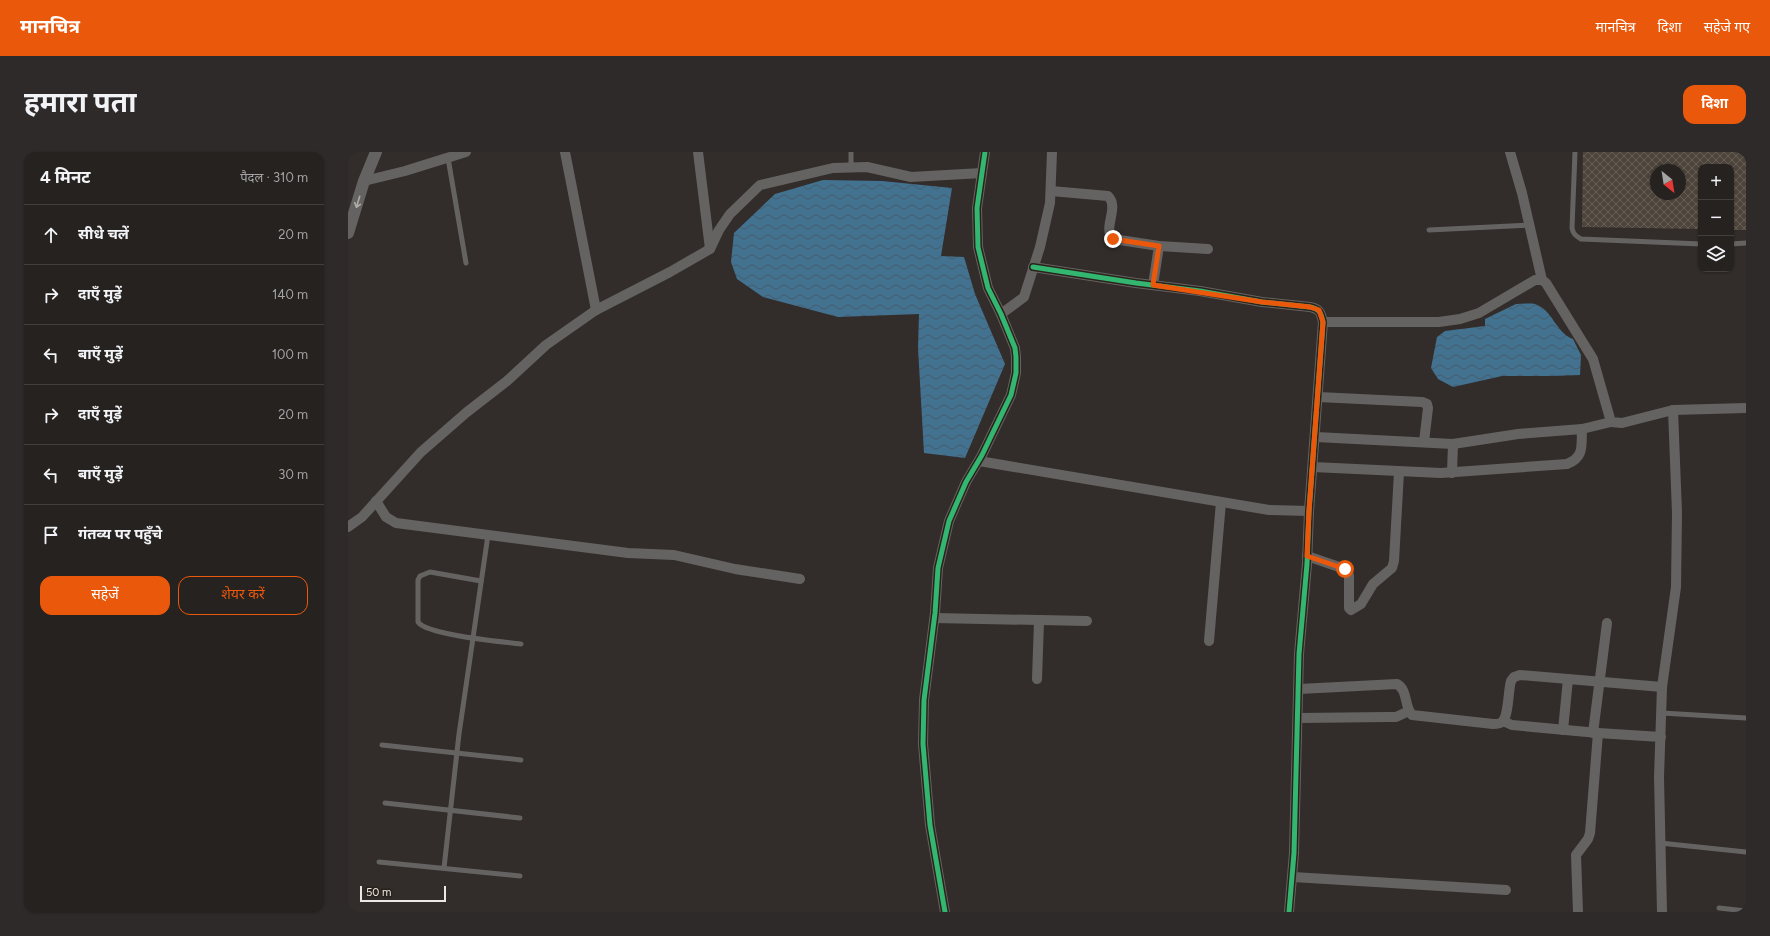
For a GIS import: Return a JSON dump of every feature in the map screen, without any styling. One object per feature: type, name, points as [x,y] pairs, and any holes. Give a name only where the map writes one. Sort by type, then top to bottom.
[{"type":"street","points":[[348,232],[364,181],[376,152]]},
{"type":"street","points":[[364,181],[466,152]]},
{"type":"street","points":[[565,152],[596,310]]},
{"type":"street","points":[[698,152],[710,249]]},
{"type":"street","points":[[945,912],[930,824],[923,744],[924,700],[935,618],[938,568],[949,521],[966,482],[979,461],[1007,405],[1016,374],[1015,348],[988,288],[977,242],[977,208],[985,152]]},
{"type":"street","points":[[1001,314],[1024,297],[1042,241],[1051,191],[1052,152]]},
{"type":"street","points":[[1510,152],[1522,193],[1542,280],[1546,283],[1588,349],[1596,368],[1611,422]]},
{"type":"street","points":[[348,527],[362,517],[424,449],[467,412],[507,381],[536,352],[596,310],[670,272],[710,249],[719,230],[730,214],[760,185],[824,169],[877,169],[911,177],[982,173]]},
{"type":"street","points":[[1051,191],[1108,196],[1112,199],[1113,204],[1109,231],[1113,239],[1159,246],[1208,249]]},
{"type":"street","points":[[1153,285],[1159,246]]},
{"type":"street","points":[[1033,267],[1262,302],[1310,307],[1319,310],[1323,322],[1316,437],[1299,654],[1299,718],[1293,877],[1289,912]]},
{"type":"street","points":[[1323,322],[1439,322],[1460,320],[1479,314],[1535,280],[1542,280]]},
{"type":"street","points":[[1318,397],[1422,402],[1427,404],[1428,408],[1424,442]]},
{"type":"street","points":[[1316,437],[1454,444],[1518,434],[1582,429],[1611,422],[1622,423],[1673,410],[1746,408]]},
{"type":"street","points":[[1662,912],[1659,778],[1662,687],[1676,587],[1677,513],[1673,410]]},
{"type":"street","points":[[1313,468],[1452,473],[1567,464],[1574,461],[1580,452],[1582,429]]},
{"type":"street","points":[[1452,473],[1454,444]]},
{"type":"street","points":[[979,461],[1269,510],[1309,511]]},
{"type":"street","points":[[1307,556],[1345,569],[1349,576],[1349,608],[1351,610],[1361,604],[1373,584],[1392,568],[1394,561],[1399,472]]},
{"type":"street","points":[[376,501],[386,517],[396,523],[628,553],[674,555],[736,569],[800,579]]},
{"type":"street","points":[[1209,641],[1221,502]]},
{"type":"street","points":[[935,618],[1087,621]]},
{"type":"street","points":[[1037,679],[1039,621]]},
{"type":"street","points":[[1578,912],[1576,855],[1588,839],[1590,833],[1599,682],[1607,623]]},
{"type":"street","points":[[1503,721],[1506,716],[1509,686],[1514,676],[1520,675],[1662,687]]},
{"type":"street","points":[[1563,730],[1568,679]]},
{"type":"street","points":[[1299,689],[1397,684],[1404,691],[1408,711],[1417,717],[1493,724],[1503,721],[1512,725],[1596,733],[1661,737]]},
{"type":"street","points":[[1299,718],[1388,718],[1396,717],[1408,711]]},
{"type":"street","points":[[1293,877],[1506,890]]},
{"type":"lane","points":[[851,152],[851,168]]},
{"type":"lane","points":[[1575,152],[1572,228],[1576,237],[1582,239],[1698,244]]},
{"type":"lane","points":[[448,158],[466,263]]},
{"type":"lane","points":[[1429,230],[1529,225]]},
{"type":"lane","points":[[1734,244],[1746,244]]},
{"type":"lane","points":[[444,868],[457,753],[488,535]]},
{"type":"lane","points":[[481,581],[430,572],[420,576],[418,580],[417,617],[420,626],[473,638],[521,644]]},
{"type":"lane","points":[[1662,713],[1746,718]]},
{"type":"lane","points":[[382,745],[521,760]]},
{"type":"lane","points":[[385,803],[520,818]]},
{"type":"lane","points":[[1660,843],[1746,852]]},
{"type":"lane","points":[[379,862],[520,876]]},
{"type":"lane","points":[[1718,908],[1746,911]]},
{"type":"water","points":[[823,180],[882,181],[952,188],[941,256],[964,257],[975,294],[1005,364],[965,458],[924,453],[918,348],[919,314],[838,317],[763,297],[737,279],[731,262],[734,233],[775,194]]},
{"type":"water","points":[[1516,304],[1535,304],[1541,307],[1546,311],[1562,332],[1573,339],[1581,355],[1580,375],[1502,376],[1453,387],[1438,379],[1431,368],[1437,337],[1445,331],[1485,326],[1485,319]]},
{"type":"building","points":[[1583,152],[1746,152],[1746,230],[1734,230],[1734,164],[1698,164],[1698,229],[1582,227]]},
{"type":"cycle path","points":[[945,912],[930,825],[923,744],[924,700],[935,613],[938,568],[949,521],[966,482],[982,455],[1011,395],[1016,373],[1015,348],[988,288],[978,247],[977,208],[985,152]]},
{"type":"cycle path","points":[[1033,267],[1200,291],[1262,302],[1310,307],[1318,310],[1321,314],[1323,322],[1309,511],[1307,564],[1299,654],[1294,853],[1289,912]]},
{"type":"route","points":[[1113,239],[1159,246],[1153,285],[1200,291],[1262,302],[1310,307],[1319,310],[1323,322],[1307,556],[1345,569]]}]
